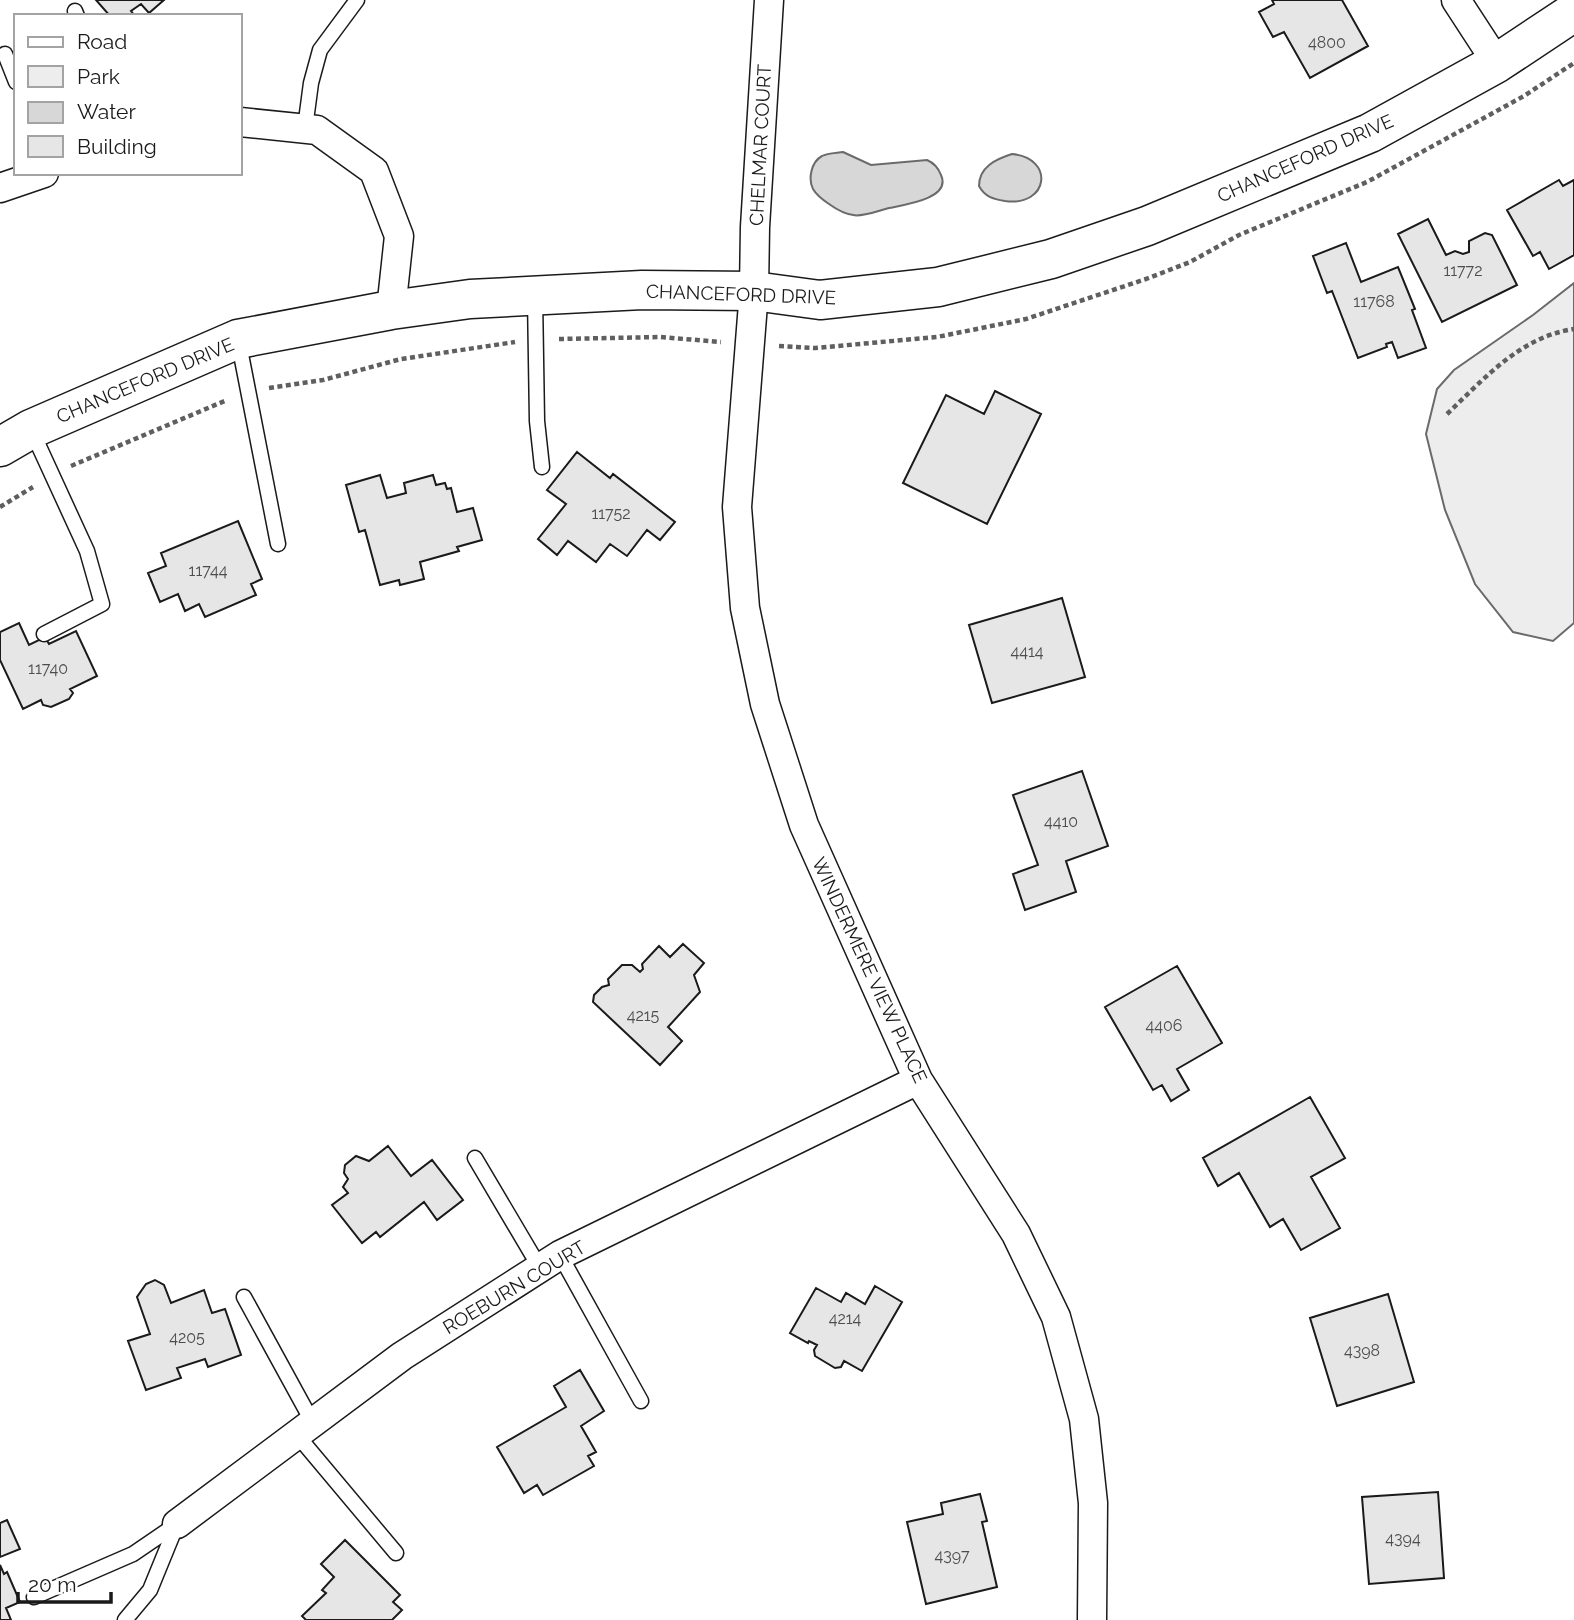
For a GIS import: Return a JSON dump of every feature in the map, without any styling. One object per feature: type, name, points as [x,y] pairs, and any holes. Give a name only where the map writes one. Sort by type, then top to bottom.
[{"type":"street","name":"CHELMAR COURT","points":[[754,291],[755,213],[769,0]]},
{"type":"street","points":[[1456,0],[1497,63]]},
{"type":"street","name":"CHANCEFORD DRIVE","points":[[15,438],[238,340],[391,310],[470,299],[642,290],[754,291],[820,300],[938,287],[1051,259],[1147,226],[1370,133],[1497,63],[1574,12]]},
{"type":"street","points":[[242,122],[317,130],[374,171],[399,236],[391,310]]},
{"type":"street","points":[[0,188],[38,175]]},
{"type":"street","name":"WINDERMERE VIEW PLACE","points":[[754,291],[737,507],[746,608],[765,704],[802,819],[918,1080],[1016,1234],[1056,1317],[1084,1419],[1093,1503],[1092,1620]]},
{"type":"street","name":"ROEBURN COURT","points":[[177,1524],[402,1356],[550,1262],[918,1080]]},
{"type":"lane","points":[[305,128],[311,83],[320,50],[357,0]]},
{"type":"lane","points":[[5,54],[14,77]]},
{"type":"lane","points":[[535,296],[537,421],[542,467]]},
{"type":"lane","points":[[238,340],[278,544]]},
{"type":"lane","points":[[15,438],[87,551],[102,604],[44,634]]},
{"type":"lane","points":[[475,1158],[550,1262],[641,1401]]},
{"type":"lane","points":[[244,1297],[305,1429],[396,1553]]},
{"type":"lane","points":[[34,1597],[133,1554],[177,1524]]},
{"type":"lane","points":[[125,1620],[150,1590],[177,1524]]},
{"type":"path","points":[[1447,414],[1519,349],[1553,332],[1574,328]]},
{"type":"green space","points":[[1574,283],[1574,623],[1553,641],[1513,632],[1475,584],[1445,510],[1426,434],[1437,389],[1454,370]]},
{"type":"water","points":[[843,152],[871,165],[927,160],[937,168],[942,183],[933,195],[915,203],[865,215],[845,213],[818,196],[811,180],[813,166],[818,159],[826,154]]},
{"type":"water","points":[[1012,154],[1026,157],[1035,164],[1040,172],[1038,190],[1031,197],[1020,201],[990,197],[979,186],[982,174],[995,161]]},
{"type":"building","points":[[96,0],[164,0],[149,13],[141,4],[131,11],[133,14],[108,14]]},
{"type":"building","points":[[1272,0],[1342,0],[1368,46],[1310,78],[1284,32],[1273,37],[1259,12],[1274,4]]},
{"type":"building","points":[[1559,180],[1563,186],[1574,180],[1574,255],[1549,269],[1540,252],[1533,256],[1507,210]]},
{"type":"building","points":[[1428,219],[1446,255],[1455,251],[1463,254],[1469,252],[1469,241],[1485,233],[1492,235],[1517,285],[1442,322],[1398,234]]},
{"type":"building","points":[[1346,243],[1361,282],[1398,267],[1415,309],[1412,310],[1426,348],[1398,358],[1392,342],[1386,344],[1387,347],[1358,358],[1332,291],[1327,293],[1313,256]]},
{"type":"building","points":[[995,391],[1041,414],[987,524],[903,483],[946,395],[984,414]]},
{"type":"building","points":[[577,452],[610,478],[613,474],[675,522],[660,540],[647,530],[627,556],[610,544],[596,562],[568,541],[557,555],[538,539],[566,504],[547,490]]},
{"type":"building","points":[[380,475],[387,498],[406,493],[404,483],[433,475],[436,485],[445,483],[447,489],[451,488],[457,512],[473,508],[482,540],[457,547],[459,551],[420,562],[424,579],[400,585],[399,580],[380,585],[365,530],[359,532],[346,485]]},
{"type":"building","points":[[238,521],[262,579],[251,584],[256,595],[205,617],[199,604],[185,611],[178,594],[160,602],[148,573],[166,566],[161,553]]},
{"type":"building","points":[[1062,598],[1085,677],[992,703],[969,625]]},
{"type":"building","points":[[19,623],[29,645],[45,637],[49,644],[76,631],[97,676],[70,689],[73,693],[69,699],[51,707],[43,705],[41,700],[23,709],[0,660],[0,632]]},
{"type":"building","points":[[1082,771],[1108,846],[1066,861],[1076,892],[1025,910],[1013,874],[1038,865],[1013,795]]},
{"type":"building","points":[[683,944],[704,963],[694,975],[700,992],[668,1027],[682,1041],[660,1065],[593,1002],[594,995],[602,987],[609,985],[608,979],[622,965],[632,965],[640,972],[643,969],[642,964],[659,946],[670,957]]},
{"type":"building","points":[[1177,966],[1222,1043],[1177,1069],[1189,1090],[1171,1101],[1162,1085],[1153,1090],[1105,1007]]},
{"type":"building","points":[[1310,1097],[1345,1158],[1311,1177],[1340,1228],[1301,1250],[1283,1219],[1270,1227],[1239,1173],[1218,1186],[1203,1158]]},
{"type":"building","points":[[388,1146],[411,1176],[432,1160],[463,1200],[437,1220],[424,1202],[380,1237],[376,1232],[362,1243],[332,1205],[348,1193],[343,1187],[348,1179],[344,1173],[345,1165],[356,1156],[369,1161]]},
{"type":"building","points":[[155,1280],[164,1285],[171,1303],[204,1290],[212,1313],[225,1309],[241,1355],[208,1367],[205,1359],[177,1368],[181,1378],[146,1390],[128,1341],[150,1334],[137,1297],[146,1284]]},
{"type":"building","points":[[875,1286],[902,1302],[862,1371],[844,1361],[841,1367],[835,1368],[815,1356],[817,1345],[790,1333],[816,1288],[841,1302],[846,1293],[865,1304]]},
{"type":"building","points":[[1388,1294],[1414,1382],[1337,1406],[1310,1318]]},
{"type":"building","points":[[580,1370],[604,1411],[581,1426],[596,1452],[588,1456],[594,1466],[543,1495],[537,1485],[524,1493],[497,1447],[566,1407],[554,1386]]},
{"type":"building","points":[[1438,1492],[1444,1578],[1369,1584],[1362,1497]]},
{"type":"building","points":[[980,1494],[987,1521],[982,1522],[997,1587],[926,1604],[907,1522],[943,1514],[941,1503]]},
{"type":"building","points":[[7,1520],[20,1549],[0,1557],[0,1523]]},
{"type":"building","points":[[345,1540],[400,1595],[393,1602],[402,1610],[392,1620],[306,1620],[302,1616],[326,1593],[322,1590],[334,1577],[321,1564]]},
{"type":"building","points":[[0,1565],[4,1574],[7,1572],[20,1602],[6,1608],[11,1620],[0,1620]]}]
